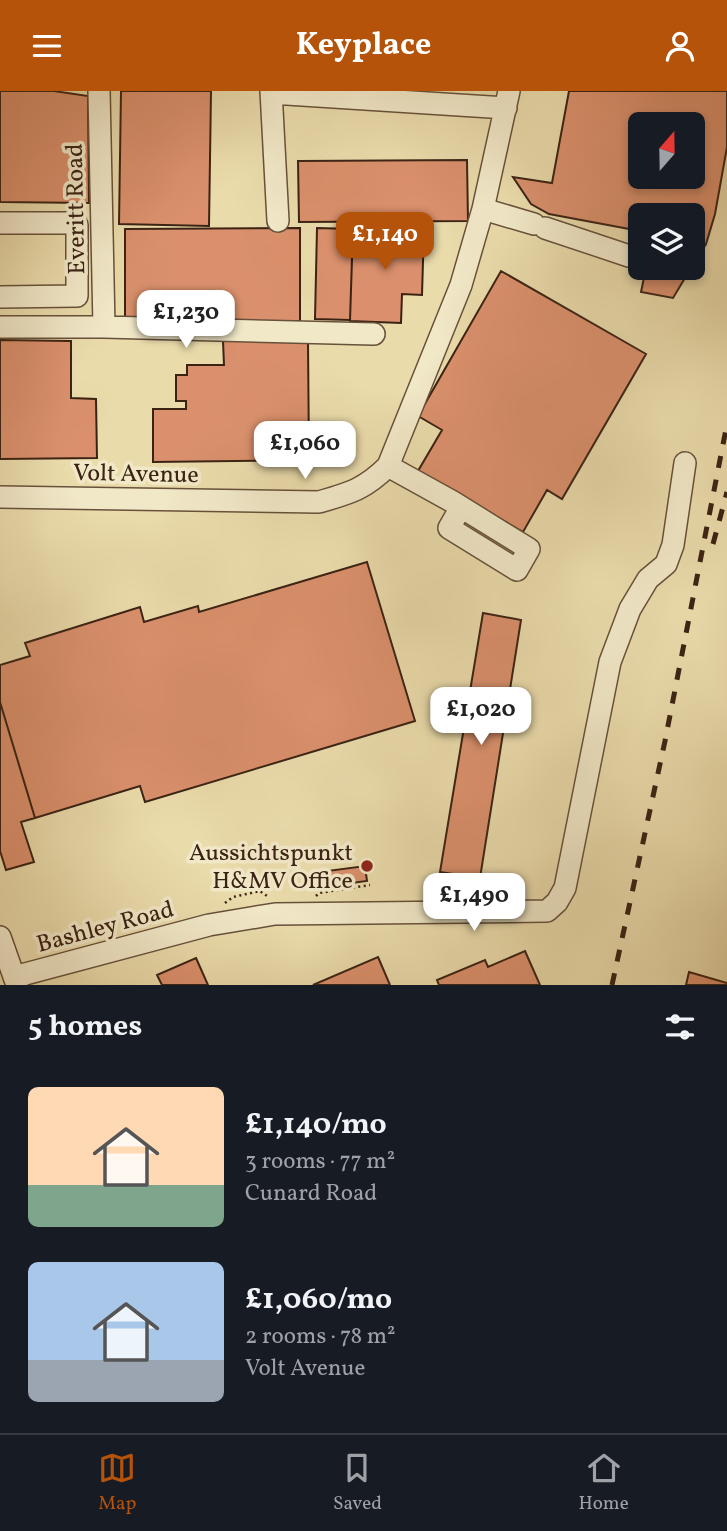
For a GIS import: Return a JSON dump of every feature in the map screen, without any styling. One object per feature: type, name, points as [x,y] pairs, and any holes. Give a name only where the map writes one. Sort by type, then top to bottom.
[{"type":"street","name":"Everitt Road","points":[[99,91],[104,327]]},
{"type":"street","name":"Volt Avenue","points":[[0,498],[319,502],[360,489],[388,466],[461,285],[483,209],[508,100],[271,92],[278,221]]},
{"type":"street","points":[[483,209],[628,256]]},
{"type":"street","points":[[0,223],[77,225],[77,296],[0,297]]},
{"type":"street","points":[[0,327],[374,334]]},
{"type":"street","name":"Bashley Road","points":[[0,937],[16,981],[209,925],[275,914],[547,911],[557,902],[565,888],[610,662],[630,609],[648,579],[666,564],[673,545],[685,463]]},
{"type":"street","points":[[388,466],[461,507]]},
{"type":"building","points":[[0,91],[54,91],[88,96],[89,203],[0,202]]},
{"type":"building","points":[[121,91],[211,91],[209,226],[119,224]]},
{"type":"building","points":[[569,91],[727,91],[727,147],[715,214],[705,246],[705,203],[628,203],[628,229],[549,214],[531,204],[513,177],[552,183]]},
{"type":"building","points":[[467,160],[468,221],[299,222],[298,161]]},
{"type":"building","points":[[353,226],[424,228],[422,295],[402,294],[401,323],[350,321]]},
{"type":"building","points":[[300,228],[300,321],[125,321],[125,229]]},
{"type":"building","points":[[317,228],[353,229],[350,320],[315,319]]},
{"type":"building","points":[[501,271],[646,354],[562,499],[547,490],[523,532],[418,471],[442,430],[418,416]]},
{"type":"building","points":[[644,280],[684,280],[673,298],[641,292]]},
{"type":"building","points":[[0,340],[71,341],[71,398],[96,399],[97,458],[0,459]]},
{"type":"building","points":[[308,340],[309,460],[153,462],[153,409],[186,409],[186,401],[176,401],[176,375],[187,375],[187,365],[224,365],[223,341]]},
{"type":"building","points":[[367,562],[415,721],[145,802],[140,786],[35,818],[0,702],[0,665],[30,656],[25,643],[140,607],[144,622],[198,606],[199,612]]},
{"type":"building","points":[[483,613],[521,620],[480,878],[440,872]]},
{"type":"building","points":[[0,702],[35,818],[21,822],[34,862],[6,870],[0,851]]},
{"type":"building","points":[[365,866],[367,881],[313,888],[312,873]]},
{"type":"building","points":[[525,951],[540,985],[439,985],[437,980],[485,960],[488,967]]},
{"type":"building","points":[[378,957],[390,985],[313,985]]},
{"type":"building","points":[[196,958],[208,985],[162,985],[157,975]]},
{"type":"building","points":[[689,972],[727,983],[727,985],[686,985]]},
{"type":"railway","points":[[612,985],[665,741],[727,424]]},
{"type":"railway","points":[[713,544],[727,492]]},
{"type":"place","name":"Aussichtspunkt H&MV Office","points":[[367,866]]}]
